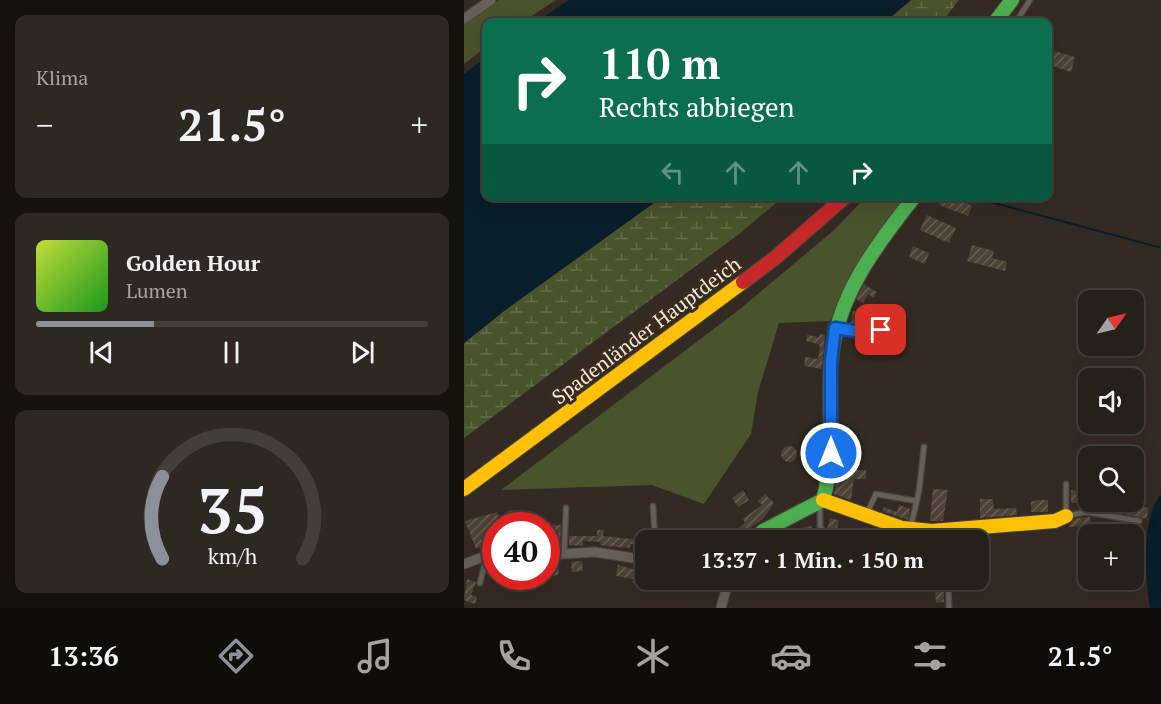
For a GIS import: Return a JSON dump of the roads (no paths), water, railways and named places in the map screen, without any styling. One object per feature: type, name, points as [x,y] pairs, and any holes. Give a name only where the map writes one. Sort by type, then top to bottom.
[{"type":"street","points":[[464,19],[491,0]]},
{"type":"street","points":[[998,18],[1012,0]]},
{"type":"street","name":"Spadenländer Hauptdeich","points":[[464,489],[765,266],[840,201]]},
{"type":"street","points":[[766,530],[823,500],[828,485],[831,453],[831,361],[835,328],[850,288],[912,201]]},
{"type":"street","points":[[823,500],[866,517],[917,530]]},
{"type":"street","points":[[984,530],[1055,521],[1066,516]]},
{"type":"street","points":[[560,554],[595,552],[635,558]]},
{"type":"street","points":[[464,564],[482,557]]},
{"type":"street","points":[[721,608],[726,590]]},
{"type":"lane","points":[[1019,18],[1030,0]]},
{"type":"lane","points":[[835,328],[868,333],[881,330]]},
{"type":"lane","points":[[911,529],[924,447]]},
{"type":"lane","points":[[1066,484],[1066,516],[1085,512],[1139,521]]},
{"type":"lane","points":[[866,517],[876,494],[916,501]]},
{"type":"lane","points":[[822,530],[819,506],[823,500]]},
{"type":"lane","points":[[653,506],[654,530]]},
{"type":"lane","points":[[564,554],[566,508]]},
{"type":"lane","points":[[480,583],[482,578]]},
{"type":"lane","points":[[948,590],[949,608]]},
{"type":"water","points":[[569,0],[911,0],[890,18],[542,18]]},
{"type":"water","points":[[482,60],[482,201],[656,201],[504,311],[464,343],[464,74]]},
{"type":"water","points":[[1161,494],[1161,608],[1150,608],[1146,565],[1147,533],[1150,518]]},
{"type":"waterway","points":[[987,201],[1162,248]]}]
